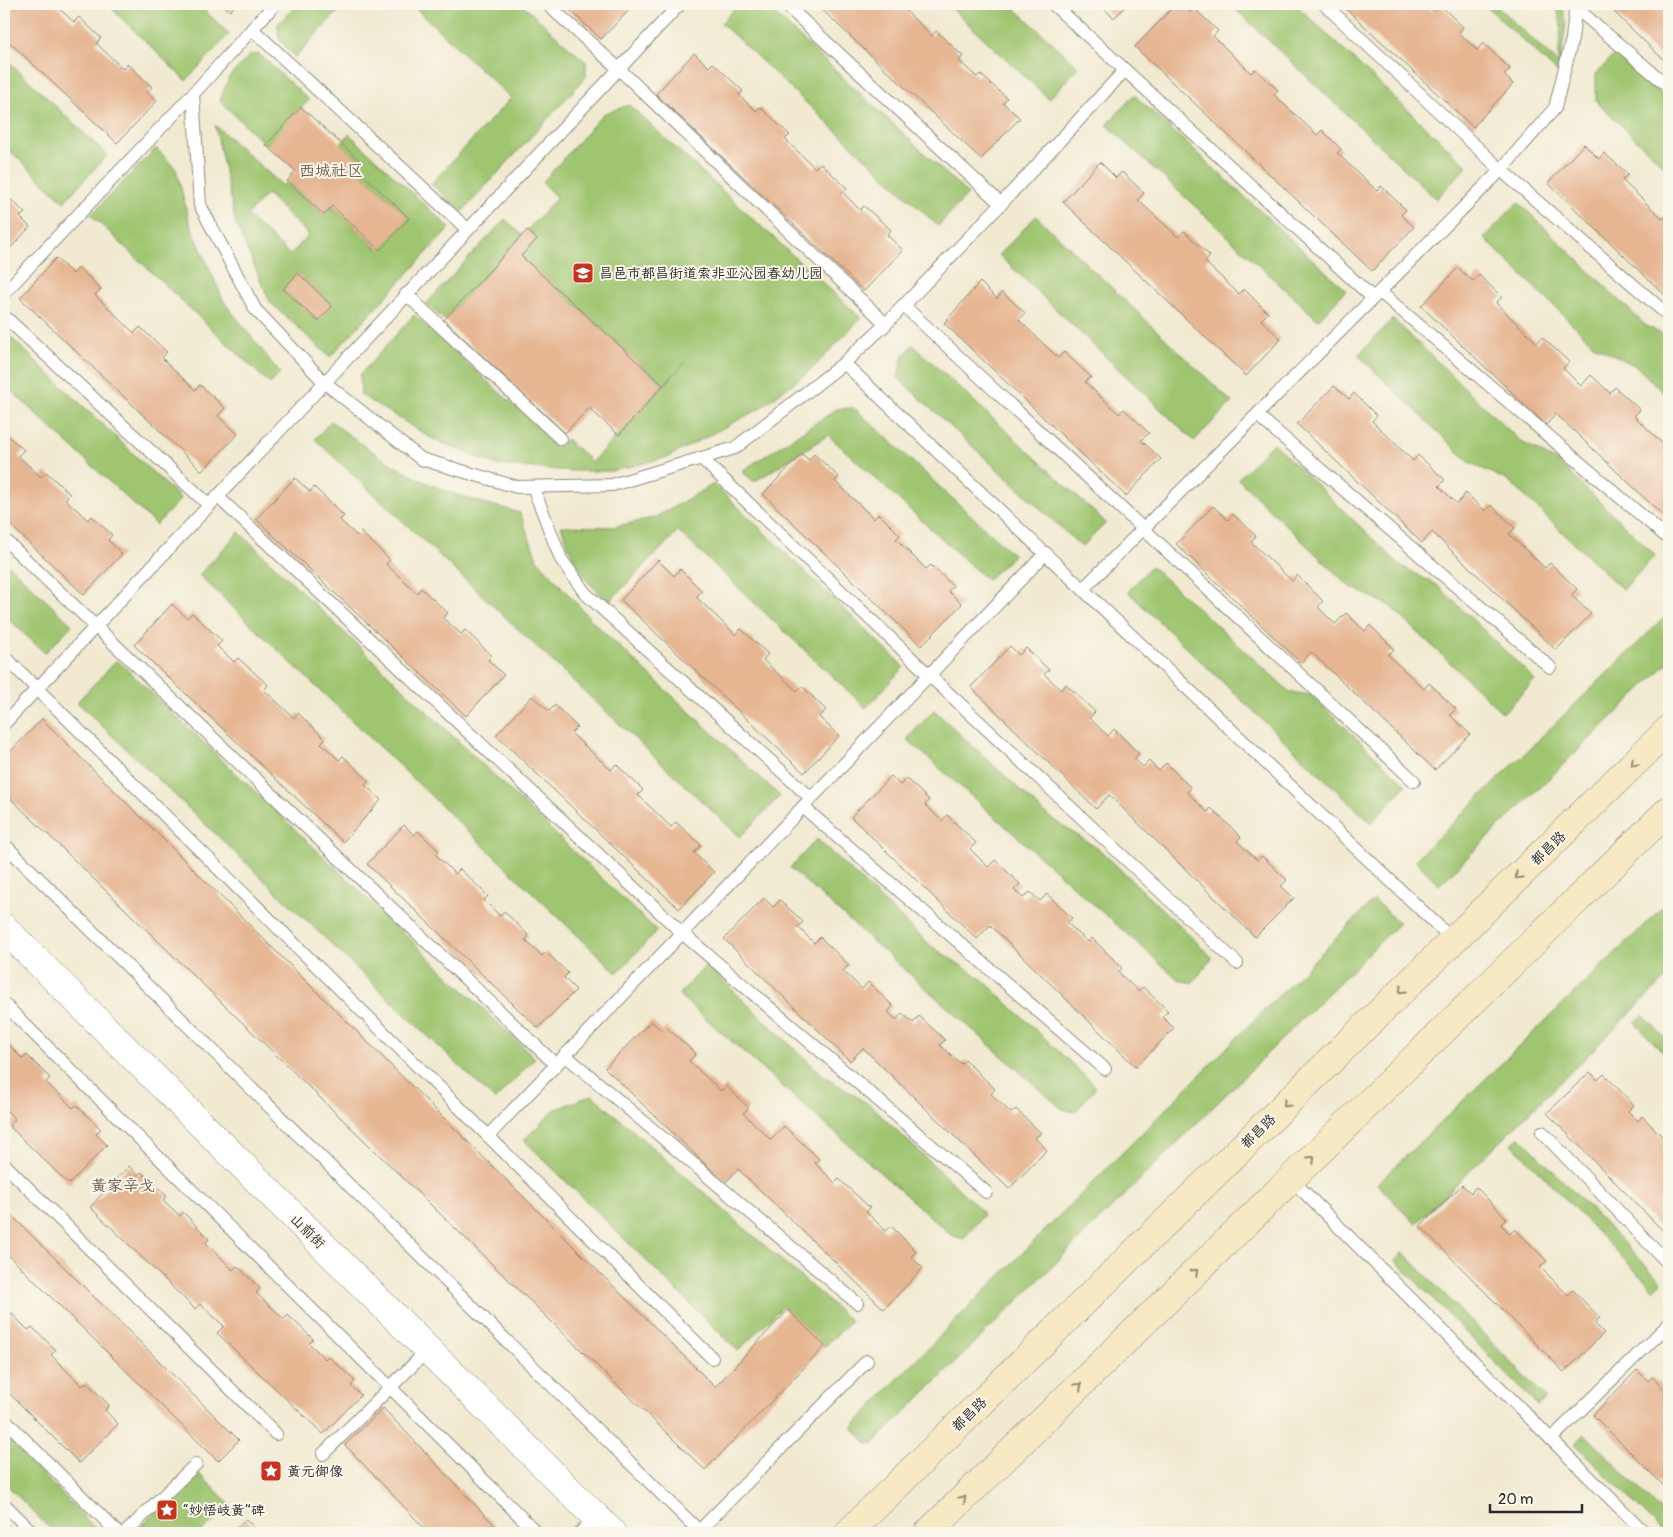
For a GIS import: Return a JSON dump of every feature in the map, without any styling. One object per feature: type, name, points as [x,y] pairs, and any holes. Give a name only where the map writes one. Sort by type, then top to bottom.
[{"type":"main road","name":"都昌路","points":[[848,1533],[1669,728]]},
{"type":"main road","points":[[928,1533],[1669,810]]},
{"type":"street","name":"山前街","points":[[4,928],[428,1350],[596,1528]]},
{"type":"lane","points":[[4,293],[193,94],[275,4]]},
{"type":"lane","points":[[547,4],[886,324]]},
{"type":"lane","points":[[4,724],[680,4]]},
{"type":"lane","points":[[785,4],[1001,204]]},
{"type":"lane","points":[[1053,4],[1376,295],[1669,539]]},
{"type":"lane","points":[[1324,4],[1501,170],[1669,316]]},
{"type":"lane","points":[[1084,588],[1501,170],[1555,108],[1572,39],[1576,6]]},
{"type":"lane","points":[[1576,6],[1669,87]]},
{"type":"lane","points":[[252,29],[467,229]]},
{"type":"lane","points":[[193,94],[200,205],[255,309],[324,382],[421,459],[516,487],[612,485],[735,448],[844,363],[886,324],[1001,204],[1125,70]]},
{"type":"lane","points":[[406,294],[560,439]]},
{"type":"lane","points":[[903,305],[1414,781]]},
{"type":"lane","points":[[4,316],[213,501],[682,933],[986,1192]]},
{"type":"lane","points":[[844,363],[1084,588],[1453,940]]},
{"type":"lane","points":[[1257,415],[1550,667]]},
{"type":"lane","points":[[701,458],[929,675],[1237,962]]},
{"type":"lane","points":[[533,487],[561,559],[585,593],[807,802],[1104,1069]]},
{"type":"lane","points":[[4,539],[556,1065]]},
{"type":"lane","points":[[488,1136],[1046,553]]},
{"type":"lane","points":[[4,656],[712,1358]]},
{"type":"lane","points":[[4,844],[700,1532],[867,1361]]},
{"type":"lane","points":[[4,1004],[537,1533]]},
{"type":"lane","points":[[565,1055],[857,1303]]},
{"type":"lane","points":[[1542,1132],[1669,1264]]},
{"type":"lane","points":[[4,1164],[276,1434]]},
{"type":"lane","points":[[1291,1179],[1645,1533]]},
{"type":"lane","points":[[1552,1439],[1669,1324]]},
{"type":"lane","points":[[323,1454],[428,1350]]},
{"type":"lane","points":[[4,1419],[118,1533]]},
{"type":"lane","points":[[125,1533],[196,1464]]},
{"type":"lane","points":[[4,1504],[33,1533]]},
{"type":"green space","points":[[107,4],[198,4],[229,34],[186,81]]},
{"type":"green space","points":[[298,4],[345,4],[295,57],[279,39],[278,24]]},
{"type":"green space","points":[[411,4],[521,4],[586,62],[586,77],[462,212],[431,184],[511,98]]},
{"type":"green space","points":[[739,4],[764,4],[968,194],[938,226],[721,23]]},
{"type":"green space","points":[[947,4],[1010,4],[1079,67],[1049,99]]},
{"type":"green space","points":[[1230,4],[1295,4],[1467,166],[1436,199]]},
{"type":"green space","points":[[1484,4],[1494,4],[1558,63],[1561,24],[1556,4],[1562,4],[1566,23],[1559,74]]},
{"type":"green space","points":[[1617,52],[1669,102],[1669,171],[1596,101],[1596,74]]},
{"type":"green space","points":[[259,54],[309,100],[266,145],[220,101],[229,77],[250,55]]},
{"type":"green space","points":[[4,57],[107,155],[64,202],[4,145]]},
{"type":"green space","points":[[1134,95],[1346,290],[1318,320],[1107,125]]},
{"type":"green space","points":[[629,105],[861,318],[813,368],[759,409],[668,457],[612,471],[571,471],[497,465],[433,439],[361,395],[360,375],[414,315],[559,446],[566,439],[592,462],[686,362],[663,385],[521,256],[537,239],[527,230],[557,198],[542,183],[603,114]]},
{"type":"green space","points":[[215,125],[283,186],[287,181],[324,215],[332,206],[379,250],[409,218],[354,166],[359,160],[341,144],[349,134],[450,228],[330,357],[270,302],[236,224]],"holes":[[[267,194],[309,235],[290,255],[247,215]],[[298,273],[332,306],[318,321],[283,289]]]},
{"type":"green space","points":[[156,148],[176,169],[190,224],[224,302],[280,373],[270,384],[91,215]]},
{"type":"green space","points":[[1518,202],[1645,325],[1669,338],[1669,398],[1636,366],[1594,345],[1484,238]]},
{"type":"green space","points":[[1036,216],[1232,402],[1194,441],[999,255]]},
{"type":"green space","points":[[505,219],[522,235],[444,320],[426,304]]},
{"type":"green space","points":[[1393,319],[1520,441],[1558,462],[1655,555],[1623,590],[1510,482],[1469,462],[1358,355]]},
{"type":"green space","points":[[4,331],[181,499],[156,525],[4,384]]},
{"type":"green space","points":[[913,345],[1106,523],[1082,547],[898,378],[903,356]]},
{"type":"green space","points":[[854,408],[1014,555],[987,580],[828,435],[754,482],[742,471],[837,409]]},
{"type":"green space","points":[[331,421],[361,444],[409,474],[443,490],[520,513],[537,559],[594,623],[780,796],[740,837],[315,439]]},
{"type":"green space","points":[[1273,443],[1400,565],[1438,586],[1535,680],[1503,713],[1390,606],[1349,586],[1238,479]]},
{"type":"green space","points":[[714,484],[904,667],[866,708],[678,531],[609,602],[586,580],[572,555],[561,526],[614,527],[656,517]]},
{"type":"green space","points":[[239,532],[657,931],[617,973],[199,575]]},
{"type":"green space","points":[[4,561],[72,625],[45,653],[4,615]]},
{"type":"green space","points":[[1151,566],[1290,692],[1311,695],[1406,785],[1371,823],[1128,592]]},
{"type":"green space","points":[[1669,613],[1669,662],[1439,885],[1415,860]]},
{"type":"green space","points":[[117,660],[535,1058],[495,1100],[77,702]]},
{"type":"green space","points":[[934,710],[1049,817],[1100,850],[1208,953],[1212,959],[1192,983],[1179,980],[907,739]]},
{"type":"green space","points":[[817,839],[931,946],[982,979],[1091,1082],[1095,1088],[1075,1112],[1062,1109],[790,868]]},
{"type":"green space","points":[[1374,900],[1399,923],[874,1443],[868,1444],[852,1428],[905,1371]]},
{"type":"green space","points":[[1669,901],[1669,975],[1416,1224],[1377,1184]]},
{"type":"green space","points":[[706,965],[820,1073],[871,1106],[980,1209],[983,1215],[964,1239],[951,1235],[679,995]]},
{"type":"green space","points":[[1643,1015],[1669,1042],[1669,1058],[1635,1023]]},
{"type":"green space","points":[[592,1095],[851,1321],[825,1346],[783,1306],[738,1351],[524,1140],[554,1110]]},
{"type":"green space","points":[[1519,1136],[1662,1282],[1654,1290],[1512,1144]]},
{"type":"green space","points":[[1403,1252],[1546,1398],[1538,1406],[1395,1260]]},
{"type":"green space","points":[[1585,1434],[1669,1519],[1669,1533],[1664,1533],[1575,1444]]},
{"type":"green space","points":[[4,1435],[98,1531],[95,1533],[54,1533],[4,1482]]},
{"type":"green space","points":[[196,1471],[230,1504],[201,1533],[134,1533]]},
{"type":"building","points":[[4,4],[54,4],[74,22],[79,17],[101,38],[96,43],[123,69],[128,64],[152,87],[147,92],[157,101],[117,143],[4,37]]},
{"type":"building","points":[[222,4],[236,4],[230,11]]},
{"type":"building","points":[[563,4],[635,4],[601,39]]},
{"type":"building","points":[[816,4],[905,4],[902,7],[932,36],[936,31],[963,56],[959,61],[977,77],[980,74],[1007,98],[1003,103],[1020,118],[981,159]]},
{"type":"building","points":[[1099,4],[1128,4],[1114,18]]},
{"type":"building","points":[[1176,4],[1182,4],[1190,12],[1194,8],[1218,31],[1213,36],[1251,73],[1255,69],[1278,90],[1274,95],[1317,135],[1322,130],[1341,149],[1337,153],[1377,191],[1381,186],[1406,210],[1401,215],[1414,227],[1372,271],[1135,47]]},
{"type":"building","points":[[1341,4],[1425,4],[1434,12],[1440,5],[1463,27],[1459,33],[1477,50],[1483,43],[1510,69],[1504,75],[1513,84],[1473,127]]},
{"type":"building","points":[[1620,4],[1669,4],[1669,65],[1613,11]]},
{"type":"building","points":[[694,53],[709,67],[713,63],[743,91],[739,95],[756,111],[760,107],[790,135],[785,139],[815,168],[820,163],[847,188],[842,192],[860,210],[864,206],[891,230],[887,235],[903,250],[864,291],[656,94]]},
{"type":"building","points":[[301,107],[359,160],[354,166],[409,218],[380,250],[332,206],[324,215],[287,181],[296,171],[266,145]]},
{"type":"building","points":[[1584,144],[1599,159],[1604,153],[1628,174],[1622,180],[1663,219],[1669,214],[1669,299],[1548,183]]},
{"type":"building","points":[[1100,162],[1116,178],[1122,172],[1144,193],[1138,200],[1178,237],[1184,231],[1210,256],[1205,262],[1239,294],[1244,289],[1268,313],[1261,320],[1281,339],[1246,376],[1063,202]]},
{"type":"building","points":[[4,193],[25,213],[20,217],[30,227],[4,255]]},
{"type":"building","points":[[527,230],[537,239],[521,256],[663,385],[619,435],[589,408],[565,433],[444,320]]},
{"type":"building","points":[[56,258],[73,274],[79,268],[101,289],[95,295],[134,333],[140,327],[167,352],[162,358],[195,390],[200,385],[225,408],[218,416],[238,434],[202,471],[20,298]]},
{"type":"building","points":[[1458,268],[1473,281],[1479,275],[1502,297],[1496,303],[1537,343],[1542,337],[1569,362],[1563,368],[1581,386],[1591,375],[1610,393],[1615,387],[1640,410],[1634,416],[1669,450],[1669,521],[1556,414],[1546,425],[1421,306]]},
{"type":"building","points":[[298,273],[332,306],[318,321],[283,289]]},
{"type":"building","points":[[980,282],[997,299],[1002,292],[1025,313],[1019,320],[1058,358],[1064,352],[1091,377],[1085,382],[1119,414],[1124,409],[1149,433],[1141,440],[1161,459],[1126,496],[944,323]]},
{"type":"building","points":[[1334,386],[1349,399],[1354,393],[1377,416],[1372,421],[1413,461],[1418,455],[1445,480],[1439,486],[1457,504],[1466,493],[1485,511],[1491,505],[1515,528],[1509,534],[1545,568],[1550,563],[1577,589],[1571,595],[1591,614],[1556,650],[1432,532],[1422,543],[1297,424]]},
{"type":"building","points":[[4,432],[24,450],[18,456],[41,477],[46,472],[70,494],[65,499],[88,520],[92,516],[112,535],[108,540],[122,554],[84,595],[4,519]]},
{"type":"building","points":[[802,454],[809,460],[814,454],[839,477],[835,481],[874,519],[879,514],[900,535],[896,539],[926,569],[931,565],[953,586],[948,591],[962,604],[921,646],[763,494]]},
{"type":"building","points":[[295,478],[310,492],[314,487],[344,516],[340,520],[357,536],[361,532],[390,560],[386,564],[417,593],[421,588],[448,613],[443,618],[461,634],[465,630],[492,656],[488,660],[504,675],[466,716],[256,519]]},
{"type":"building","points":[[1213,506],[1228,520],[1233,514],[1256,536],[1251,542],[1292,581],[1297,575],[1323,601],[1318,607],[1335,624],[1346,613],[1365,631],[1370,625],[1394,649],[1388,655],[1424,689],[1429,683],[1456,709],[1450,715],[1470,734],[1435,770],[1311,652],[1301,663],[1176,544]]},
{"type":"building","points":[[658,560],[674,576],[680,569],[702,591],[696,597],[736,635],[741,629],[768,654],[763,660],[797,691],[802,686],[826,710],[819,717],[839,736],[804,773],[621,600]]},
{"type":"building","points":[[172,604],[187,618],[192,613],[222,641],[217,646],[234,662],[238,658],[268,685],[264,690],[294,718],[298,713],[325,739],[321,743],[339,760],[343,756],[369,781],[365,785],[381,800],[343,842],[134,645]]},
{"type":"building","points":[[1010,646],[1019,655],[1026,648],[1049,670],[1044,674],[1061,690],[1066,684],[1095,712],[1089,718],[1108,736],[1114,729],[1139,754],[1134,759],[1143,767],[1149,761],[1159,771],[1166,763],[1191,788],[1187,792],[1207,812],[1211,808],[1241,837],[1237,841],[1257,860],[1262,856],[1287,880],[1281,886],[1294,898],[1255,937],[1109,795],[1096,809],[971,687]]},
{"type":"building","points":[[532,696],[549,711],[555,705],[577,727],[571,733],[611,770],[616,764],[643,790],[638,795],[671,827],[676,822],[701,845],[694,853],[714,872],[679,909],[496,735]]},
{"type":"building","points":[[42,719],[715,1387],[788,1310],[825,1346],[705,1470],[4,792],[4,758]]},
{"type":"building","points":[[891,776],[900,785],[906,778],[929,800],[925,805],[942,821],[947,815],[976,843],[970,849],[988,867],[995,860],[1020,884],[1014,890],[1023,898],[1030,892],[1040,901],[1047,894],[1072,918],[1067,923],[1088,942],[1092,938],[1122,968],[1118,972],[1138,991],[1143,987],[1168,1011],[1162,1017],[1174,1028],[1136,1067],[990,925],[977,939],[851,817]]},
{"type":"building","points":[[404,825],[414,835],[418,831],[439,851],[436,855],[455,874],[460,869],[488,896],[484,900],[500,916],[504,911],[529,936],[525,940],[542,956],[546,952],[568,973],[564,978],[576,990],[538,1028],[367,864]]},
{"type":"building","points":[[764,898],[773,907],[780,900],[803,922],[798,927],[814,943],[820,937],[849,965],[843,971],[862,989],[868,982],[893,1006],[888,1012],[896,1020],[902,1013],[913,1023],[919,1016],[945,1040],[940,1045],[961,1064],[965,1060],[995,1089],[991,1094],[1011,1113],[1016,1109],[1041,1133],[1035,1138],[1047,1150],[1009,1189],[863,1048],[850,1061],[724,939]]},
{"type":"building","points":[[651,1021],[662,1031],[666,1027],[696,1054],[689,1061],[721,1091],[726,1086],[749,1108],[743,1113],[771,1140],[784,1126],[819,1159],[815,1163],[835,1183],[839,1179],[870,1208],[866,1212],[886,1231],[891,1226],[916,1251],[911,1257],[923,1268],[884,1309],[738,1169],[725,1183],[605,1068]]},
{"type":"building","points":[[4,1040],[23,1059],[27,1055],[50,1078],[46,1082],[73,1108],[76,1105],[101,1129],[96,1134],[107,1145],[69,1184],[9,1126],[15,1119],[4,1108]]},
{"type":"building","points":[[1590,1072],[1598,1080],[1604,1074],[1634,1105],[1628,1111],[1638,1121],[1642,1116],[1669,1143],[1669,1237],[1547,1113]]},
{"type":"building","points":[[129,1166],[138,1175],[141,1172],[167,1196],[163,1200],[180,1216],[183,1212],[209,1239],[206,1243],[233,1270],[237,1266],[260,1288],[256,1293],[284,1319],[288,1315],[313,1339],[309,1343],[325,1359],[328,1356],[355,1381],[351,1386],[361,1395],[323,1434],[217,1333],[224,1326],[200,1304],[195,1309],[90,1207]]},
{"type":"building","points":[[1462,1185],[1471,1193],[1476,1187],[1507,1219],[1501,1224],[1510,1234],[1515,1229],[1547,1261],[1540,1267],[1568,1295],[1573,1290],[1600,1318],[1594,1323],[1604,1333],[1564,1372],[1420,1226]]},
{"type":"building","points":[[4,1208],[239,1440],[218,1461],[4,1251]]},
{"type":"building","points":[[4,1306],[28,1330],[32,1327],[56,1350],[51,1355],[82,1386],[86,1382],[109,1405],[105,1410],[118,1424],[79,1463],[4,1388]]},
{"type":"building","points":[[1637,1370],[1648,1381],[1652,1377],[1669,1394],[1669,1491],[1593,1415]]},
{"type":"building","points":[[383,1408],[502,1533],[429,1533],[345,1445]]},
{"type":"building","points":[[246,1519],[259,1533],[231,1533]]},
{"type":"building","points":[[4,1524],[13,1533],[4,1533]]},
{"type":"place","name":"昌邑市都昌街道索非亚沁园春幼儿园","points":[[583,273]]},
{"type":"place","name":"黄元御像","points":[[271,1471]]},
{"type":"place","name":"“妙悟岐黄”碑","points":[[167,1510]]},
{"type":"district","name":"西城社区","points":[[331,170]]},
{"type":"district","name":"黄家辛戈","points":[[123,1185]]}]
